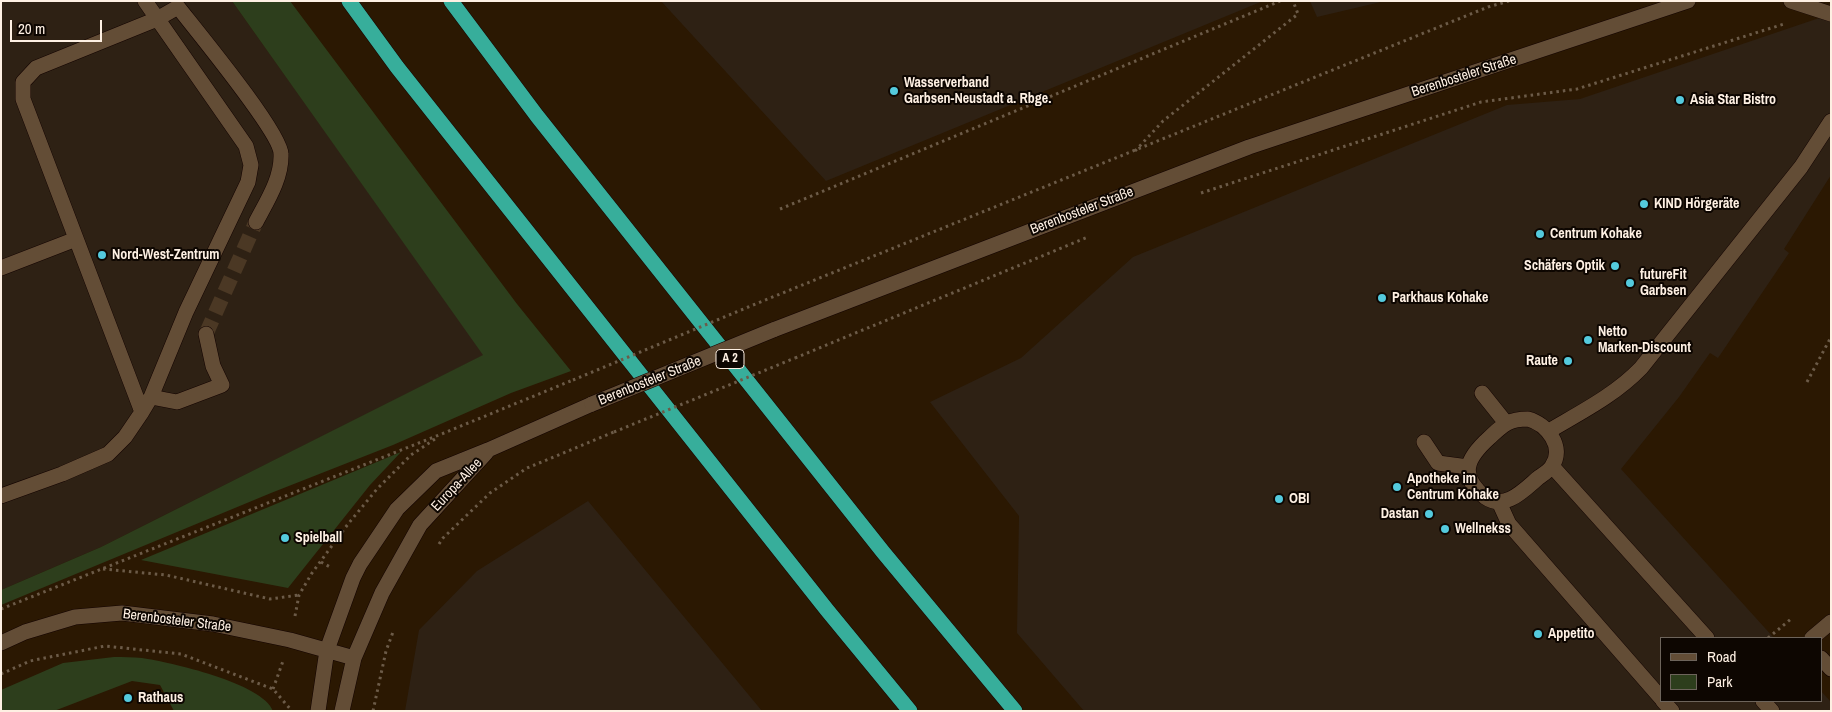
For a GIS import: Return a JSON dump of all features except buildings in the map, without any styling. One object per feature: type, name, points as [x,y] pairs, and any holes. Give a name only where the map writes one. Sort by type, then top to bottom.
[{"type":"highway","points":[[349,1],[397,67],[802,579],[910,711]]},
{"type":"highway","name":"A 2","points":[[451,1],[543,123],[876,544],[1016,711]]},
{"type":"street","points":[[1,496],[62,474],[108,454],[124,437],[151,397],[186,312],[248,182],[250,164],[246,146],[145,1]]},
{"type":"street","name":"Berenbosteler Straße","points":[[488,450],[592,404],[773,330],[1249,147],[1688,1]]},
{"type":"street","points":[[1791,1],[1831,14]]},
{"type":"street","points":[[142,412],[24,99],[23,82],[36,68],[157,19],[178,7],[269,126],[282,153],[278,177],[256,222]]},
{"type":"street","points":[[1549,431],[1588,409],[1622,386],[1641,368],[1801,167],[1831,120]]},
{"type":"street","points":[[1,268],[76,239]]},
{"type":"street","points":[[151,397],[176,402],[222,385],[212,366],[206,334]]},
{"type":"street","points":[[1482,393],[1506,423]]},
{"type":"street","points":[[1514,420],[1535,420],[1549,431],[1554,442],[1556,454],[1552,466],[1515,498],[1499,502],[1489,499],[1474,486],[1470,479],[1468,467],[1470,458],[1475,450],[1506,423],[1514,420]]},
{"type":"street","points":[[1424,442],[1438,463],[1468,467]]},
{"type":"street","name":"Europa-Allee","points":[[318,711],[327,650],[360,564],[397,509],[436,471],[488,450]]},
{"type":"street","name":"Europa-Allee","points":[[342,711],[354,658],[382,593],[420,525],[488,450]]},
{"type":"street","points":[[1552,466],[1706,637]]},
{"type":"street","points":[[1499,502],[1509,524],[1660,698]]},
{"type":"street","name":"Berenbosteler Straße","points":[[1,643],[25,632],[75,617],[122,613],[213,624],[354,658]]},
{"type":"street","points":[[1813,637],[1831,622]]},
{"type":"street","points":[[1822,659],[1831,669]]},
{"type":"path","points":[[780,209],[1280,1]]},
{"type":"path","points":[[1135,152],[1162,121],[1298,14],[1292,1]]},
{"type":"path","points":[[1,609],[444,433],[753,305],[1135,152],[1488,7],[1509,1]]},
{"type":"path","points":[[1200,194],[1481,102],[1577,90],[1784,24],[1793,26]]},
{"type":"path","points":[[438,546],[443,538],[490,492],[527,468],[1089,236]]},
{"type":"path","points":[[1807,382],[1831,337]]},
{"type":"path","points":[[102,568],[166,575],[270,600],[299,595],[312,573],[348,524],[377,489],[411,455],[444,433]]},
{"type":"path","points":[[1769,637],[1791,619]]},
{"type":"path","points":[[373,710],[386,650],[396,624]]},
{"type":"path","points":[[1,674],[30,661],[105,646],[181,654],[273,689],[292,711]]},
{"type":"shaded area","points":[[1,1],[232,1],[484,355],[101,547],[1,590]]},
{"type":"shaded area","name":"Wasserverband Garbsen-Neustadt a. Rbge.","points":[[661,1],[1263,1],[826,181]]},
{"type":"shaded area","points":[[1310,1],[1385,1],[1317,17]]},
{"type":"shaded area","name":"Centrum Kohake","points":[[1831,14],[1831,175],[1784,249],[1789,253],[1718,358],[1710,353],[1679,397],[1621,469],[1773,637],[1660,637],[1660,702],[1822,702],[1822,692],[1831,702],[1831,711],[1084,711],[1017,633],[1019,516],[930,402],[1021,358],[1133,257],[1507,105],[1580,99]]},
{"type":"shaded area","points":[[588,501],[762,711],[405,711],[419,630],[477,571]]},
{"type":"green space","points":[[232,1],[290,1],[517,304],[571,371],[511,393],[393,445],[271,493],[1,605],[1,590],[101,547],[483,355]]},
{"type":"green space","points":[[401,452],[370,485],[288,588],[141,560]]},
{"type":"green space","points":[[114,657],[155,660],[214,676],[252,691],[266,701],[273,711],[174,711],[160,685],[132,681],[54,711],[1,711],[1,690],[63,663]]},
{"type":"tunnel","points":[[206,334],[256,222]]},
{"type":"place","name":"Wasserverband Garbsen-Neustadt a. Rbge.","points":[[894,91]]},
{"type":"place","name":"Asia Star Bistro","points":[[1680,100]]},
{"type":"place","name":"KIND Hörgeräte","points":[[1644,204]]},
{"type":"place","name":"Centrum Kohake","points":[[1540,234]]},
{"type":"place","name":"Nord-West-Zentrum","points":[[102,255]]},
{"type":"place","name":"Schäfers Optik","points":[[1615,266]]},
{"type":"place","name":"futureFit Garbsen","points":[[1630,283]]},
{"type":"place","name":"Parkhaus Kohake","points":[[1382,298]]},
{"type":"place","name":"Netto Marken-Discount","points":[[1588,340]]},
{"type":"place","name":"Raute","points":[[1568,361]]},
{"type":"place","name":"Apotheke im Centrum Kohake","points":[[1397,487]]},
{"type":"place","name":"OBI","points":[[1279,499]]},
{"type":"place","name":"Dastan","points":[[1429,514]]},
{"type":"place","name":"Wellnekss","points":[[1445,529]]},
{"type":"place","name":"Spielball","points":[[285,538]]},
{"type":"place","name":"Appetito","points":[[1538,634]]},
{"type":"place","name":"Rathaus","points":[[128,698]]}]
